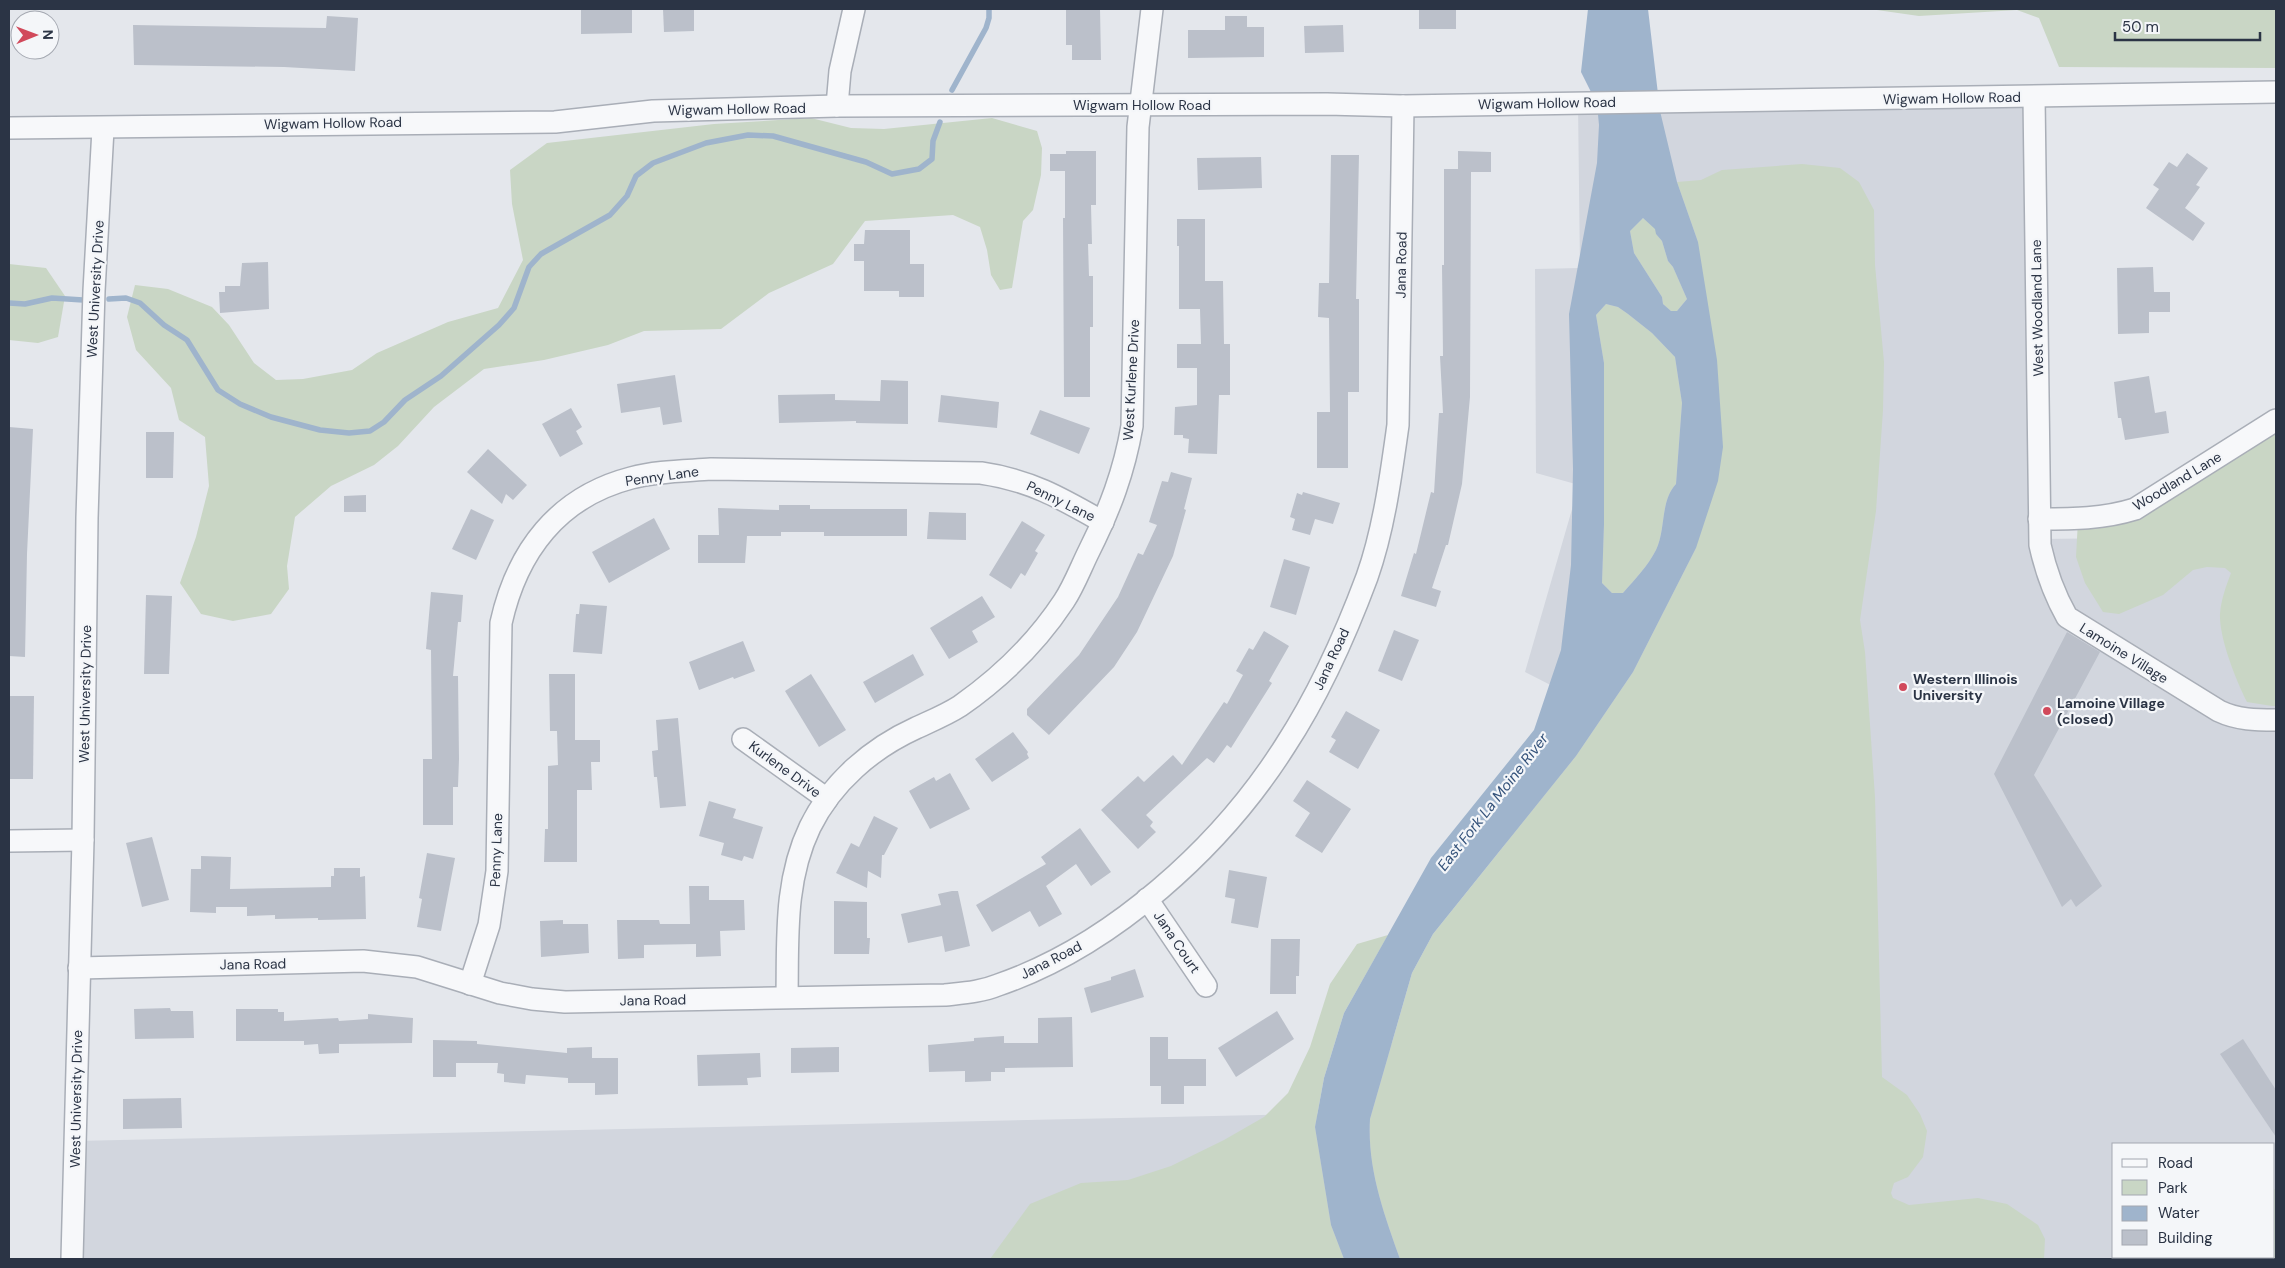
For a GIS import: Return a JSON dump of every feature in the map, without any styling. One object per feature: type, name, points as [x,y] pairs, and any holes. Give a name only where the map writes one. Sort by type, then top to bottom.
[{"type":"street","points":[[837,106],[840,70],[854,9]]},
{"type":"street","name":"West Kurlene Drive","points":[[787,998],[788,911],[792,881],[799,853],[807,834],[827,799],[853,769],[881,747],[960,706],[1024,653],[1065,600],[1116,491],[1126,459],[1132,426],[1138,127],[1152,9]]},
{"type":"street","name":"Wigwam Hollow Road","points":[[9,128],[103,129],[265,124],[555,122],[653,111],[837,106],[1403,106],[1557,102],[2034,97],[2276,92]]},
{"type":"street","name":"West Woodland Lane","points":[[2034,97],[2039,519]]},
{"type":"street","name":"Jana Road","points":[[79,968],[363,961],[418,966],[508,995],[565,1002],[944,995],[971,992],[997,986],[1069,954],[1147,899],[1188,862],[1223,826],[1255,788],[1285,747],[1312,700],[1335,653],[1367,577],[1376,549],[1392,473],[1398,424],[1403,106]]},
{"type":"street","name":"West University Drive","points":[[72,1259],[83,840],[87,498],[94,291],[103,129]]},
{"type":"street","name":"Woodland Lane","points":[[2039,519],[2088,519],[2112,516],[2136,509],[2276,420]]},
{"type":"street","name":"Penny Lane","points":[[470,984],[489,925],[497,871],[501,623],[506,601],[528,551],[540,534],[555,520],[589,495],[610,484],[633,477],[672,471],[711,469],[981,473],[1031,484],[1054,494],[1103,522]]},
{"type":"street","name":"Lamoine Village","points":[[2039,519],[2040,545],[2045,570],[2054,595],[2067,617],[2219,711],[2232,717],[2250,720],[2276,720]]},
{"type":"street","name":"Kurlene Drive","points":[[743,738],[827,799]]},
{"type":"street","points":[[9,841],[83,840]]},
{"type":"street","name":"Jana Court","points":[[1147,899],[1206,986]]},
{"type":"shaded area","name":"Western Illinois University","points":[[2034,97],[2040,539],[2125,538],[2249,459],[2276,702],[2276,1259],[72,1259],[75,1141],[1352,1113],[1586,703],[1525,672],[1579,485],[1536,473],[1535,269],[1580,268],[1578,103]]},
{"type":"green space","points":[[1870,9],[2276,9],[2276,68],[2059,67],[2039,18],[2017,10],[1919,16]]},
{"type":"green space","points":[[811,118],[851,128],[884,129],[992,118],[1037,131],[1042,148],[1041,175],[1033,210],[1023,221],[1012,288],[1000,290],[991,275],[987,250],[980,227],[953,215],[865,221],[833,264],[769,293],[721,329],[644,331],[608,345],[544,360],[484,369],[434,407],[398,446],[374,465],[331,486],[295,517],[287,566],[289,589],[271,614],[233,621],[201,614],[180,583],[196,537],[209,486],[205,437],[179,420],[171,388],[136,350],[127,317],[135,285],[168,289],[212,307],[229,325],[254,363],[276,380],[303,379],[352,370],[377,353],[448,322],[498,308],[523,260],[512,204],[510,170],[547,143],[714,124]]},
{"type":"green space","points":[[1802,164],[1840,168],[1859,182],[1874,210],[1875,265],[1884,362],[1883,410],[1876,511],[1860,620],[1865,652],[1875,797],[1882,1077],[1907,1095],[1920,1114],[1927,1131],[1923,1157],[1908,1177],[1894,1183],[1891,1193],[1893,1198],[1909,1205],[1978,1198],[2007,1204],[2038,1225],[2045,1239],[2044,1259],[1400,1259],[1383,1208],[1374,1173],[1371,1155],[1370,1119],[1412,973],[1433,934],[1576,756],[1633,672],[1696,548],[1698,242],[1677,182],[1701,180],[1722,170]]},
{"type":"green space","points":[[1643,218],[1656,229],[1656,234],[1662,241],[1668,261],[1673,267],[1687,299],[1677,311],[1671,311],[1663,304],[1662,297],[1634,253],[1630,231]]},
{"type":"green space","points":[[9,264],[46,268],[65,296],[58,337],[38,343],[9,340]]},
{"type":"green space","points":[[1606,304],[1618,307],[1628,314],[1652,333],[1675,357],[1682,403],[1676,484],[1665,507],[1659,542],[1649,562],[1623,593],[1612,593],[1602,583],[1604,363],[1596,315]]},
{"type":"green space","points":[[2276,420],[2276,706],[2272,706],[2247,702],[2229,659],[2220,624],[2221,604],[2231,573],[2225,568],[2207,567],[2193,570],[2163,595],[2119,614],[2103,612],[2085,583],[2076,557],[2078,520],[2112,516]]},
{"type":"green space","points":[[1388,935],[1344,1013],[1324,1078],[1315,1127],[1331,1225],[1344,1259],[990,1259],[1030,1204],[1081,1183],[1128,1180],[1171,1166],[1224,1140],[1264,1117],[1288,1093],[1310,1047],[1330,984],[1357,944]]},
{"type":"green space","points":[[2276,1189],[2276,1259],[2114,1259],[2275,1258]]},
{"type":"water","name":"East Fork La Moine River","points":[[1588,9],[1648,9],[1660,111],[1677,182],[1698,242],[1717,360],[1723,447],[1718,481],[1696,548],[1633,672],[1576,756],[1433,934],[1412,973],[1370,1119],[1371,1155],[1374,1173],[1383,1208],[1400,1259],[1344,1259],[1331,1225],[1315,1127],[1324,1078],[1344,1013],[1431,858],[1534,730],[1561,650],[1571,565],[1573,469],[1569,314],[1597,163],[1599,125],[1597,104],[1581,72]],"holes":[[[1643,218],[1655,229],[1656,234],[1662,241],[1668,261],[1673,267],[1687,299],[1677,311],[1671,311],[1663,304],[1662,297],[1634,253],[1630,231]],[[1606,304],[1618,307],[1628,314],[1652,333],[1675,357],[1682,403],[1676,484],[1665,507],[1659,542],[1649,562],[1623,593],[1612,593],[1602,583],[1604,363],[1596,315]]]},
{"type":"building","points":[[581,9],[632,9],[632,33],[581,34]]},
{"type":"building","points":[[663,9],[694,9],[694,31],[664,32]]},
{"type":"building","points":[[1066,9],[1100,9],[1101,60],[1072,60],[1072,45],[1066,45]]},
{"type":"building","points":[[1419,9],[1456,9],[1456,29],[1419,29]]},
{"type":"building","points":[[327,16],[358,18],[355,71],[284,67],[134,65],[133,25],[326,28]]},
{"type":"building","points":[[1225,16],[1247,16],[1247,27],[1264,27],[1264,57],[1188,58],[1188,30],[1225,30]]},
{"type":"building","points":[[1343,25],[1344,52],[1305,53],[1304,26]]},
{"type":"building","points":[[1066,151],[1096,151],[1096,205],[1091,205],[1092,244],[1088,244],[1089,276],[1093,276],[1093,327],[1090,327],[1090,397],[1064,397],[1063,218],[1065,218],[1065,171],[1050,171],[1050,154],[1066,154]]},
{"type":"building","points":[[1458,151],[1491,152],[1491,172],[1471,172],[1470,397],[1462,484],[1448,545],[1446,545],[1432,588],[1441,591],[1436,607],[1401,596],[1414,553],[1416,554],[1431,492],[1434,493],[1439,413],[1443,413],[1440,356],[1443,356],[1444,169],[1458,169]]},
{"type":"building","points":[[2187,153],[2208,168],[2196,185],[2200,187],[2185,208],[2205,223],[2193,241],[2146,208],[2159,189],[2153,185],[2169,162],[2177,167]]},
{"type":"building","points":[[1331,155],[1359,155],[1356,299],[1359,299],[1359,392],[1348,392],[1348,468],[1317,468],[1317,412],[1330,412],[1329,318],[1318,317],[1319,283],[1329,283]]},
{"type":"building","points":[[1261,157],[1262,188],[1198,190],[1197,158]]},
{"type":"building","points":[[1177,219],[1205,219],[1205,281],[1223,281],[1224,344],[1230,344],[1230,395],[1219,395],[1217,454],[1188,453],[1189,439],[1183,438],[1183,435],[1174,435],[1175,407],[1197,405],[1197,368],[1177,368],[1177,344],[1201,344],[1200,309],[1179,309]]},
{"type":"building","points":[[865,230],[910,230],[910,264],[924,264],[924,297],[899,297],[899,291],[864,291],[864,261],[854,261],[854,244],[864,244]]},
{"type":"building","points":[[268,262],[269,309],[220,313],[219,292],[225,292],[225,286],[240,286],[242,263]]},
{"type":"building","points":[[2153,267],[2154,292],[2170,292],[2170,312],[2149,312],[2149,333],[2118,334],[2117,268]]},
{"type":"building","points":[[675,375],[682,422],[663,425],[660,407],[621,413],[617,384]]},
{"type":"building","points":[[2149,376],[2155,413],[2166,411],[2169,433],[2125,440],[2121,418],[2118,418],[2114,382]]},
{"type":"building","points":[[881,380],[908,381],[908,424],[856,423],[856,421],[779,423],[778,395],[835,394],[835,400],[880,401]]},
{"type":"building","points":[[941,395],[999,402],[997,428],[938,422]]},
{"type":"building","points":[[571,408],[582,427],[576,431],[583,444],[560,457],[542,424]]},
{"type":"building","points":[[1040,410],[1090,428],[1079,454],[1030,434]]},
{"type":"building","points":[[9,427],[33,429],[27,554],[25,657],[9,656]]},
{"type":"building","points":[[146,432],[174,432],[173,478],[146,478]]},
{"type":"building","points":[[488,449],[527,485],[513,500],[506,494],[502,504],[467,472]]},
{"type":"building","points":[[1171,472],[1192,478],[1184,509],[1186,510],[1173,556],[1137,632],[1114,667],[1049,735],[1027,715],[1027,709],[1079,655],[1118,597],[1138,553],[1143,555],[1157,525],[1149,522],[1162,481],[1168,482]]},
{"type":"building","points":[[1303,492],[1340,503],[1333,524],[1315,519],[1310,535],[1292,530],[1295,519],[1290,517],[1297,493],[1302,495]]},
{"type":"building","points":[[366,495],[366,512],[344,512],[344,496]]},
{"type":"building","points":[[779,505],[810,505],[810,509],[907,509],[907,536],[824,536],[824,532],[781,532],[781,536],[747,536],[745,563],[698,563],[698,535],[719,535],[718,508],[779,510]]},
{"type":"building","points":[[471,509],[494,520],[476,560],[452,549]]},
{"type":"building","points":[[929,512],[966,513],[966,540],[927,539]]},
{"type":"building","points":[[654,518],[670,549],[609,583],[592,552]]},
{"type":"building","points":[[1022,521],[1045,535],[1035,551],[1038,553],[1025,576],[1021,573],[1011,589],[989,575]]},
{"type":"building","points":[[1284,559],[1310,567],[1296,615],[1270,607]]},
{"type":"building","points":[[431,592],[463,595],[461,622],[458,622],[453,676],[458,676],[459,759],[458,787],[453,787],[453,825],[423,825],[423,759],[432,759],[431,650],[426,649]]},
{"type":"building","points":[[146,595],[172,596],[169,674],[144,674]]},
{"type":"building","points":[[982,596],[995,617],[972,631],[978,642],[949,659],[930,628]]},
{"type":"building","points":[[580,604],[607,606],[602,654],[573,652],[576,614],[579,614]]},
{"type":"building","points":[[1394,630],[1419,640],[1402,681],[1378,671]]},
{"type":"building","points":[[1264,631],[1289,646],[1269,681],[1272,683],[1231,748],[1227,745],[1214,763],[1207,758],[1146,815],[1153,822],[1150,826],[1156,832],[1138,849],[1101,810],[1138,776],[1144,782],[1173,755],[1182,765],[1224,702],[1227,704],[1243,675],[1236,671],[1249,648],[1253,650]]},
{"type":"building","name":"Lamoine Village (closed)","points":[[2067,632],[2100,652],[2034,775],[2102,886],[2076,907],[2071,899],[2062,907],[1994,774]]},
{"type":"building","points":[[743,641],[755,671],[699,690],[689,662]]},
{"type":"building","points":[[913,654],[924,675],[875,703],[863,682]]},
{"type":"building","points":[[549,674],[575,674],[575,740],[600,740],[600,762],[591,762],[592,790],[577,790],[577,862],[544,862],[545,829],[548,829],[548,766],[558,765],[557,731],[550,731]]},
{"type":"building","points":[[811,674],[846,730],[819,747],[785,691]]},
{"type":"building","points":[[9,696],[34,696],[33,779],[9,779]]},
{"type":"building","points":[[1346,711],[1380,730],[1358,769],[1329,752],[1336,740],[1331,737]]},
{"type":"building","points":[[678,718],[686,806],[660,808],[657,777],[654,777],[652,751],[658,750],[656,720]]},
{"type":"building","points":[[1013,732],[1028,752],[1029,758],[992,782],[975,759]]},
{"type":"building","points":[[950,773],[970,809],[930,829],[909,791],[934,777],[936,781]]},
{"type":"building","points":[[1307,780],[1351,809],[1322,853],[1295,836],[1310,813],[1293,801]]},
{"type":"building","points":[[709,801],[736,809],[733,818],[763,827],[753,859],[744,856],[742,861],[721,855],[724,843],[699,836]]},
{"type":"building","points":[[874,816],[898,828],[884,855],[882,855],[881,878],[868,871],[867,888],[836,873],[851,843],[859,847]]},
{"type":"building","points":[[1080,828],[1111,872],[1091,886],[1076,864],[1046,886],[1062,914],[1039,927],[1030,911],[992,932],[976,905],[1046,864],[1041,857]]},
{"type":"building","points":[[152,837],[169,900],[142,907],[126,843]]},
{"type":"building","points":[[427,853],[455,858],[441,931],[417,927],[422,899],[419,898]]},
{"type":"building","points":[[201,856],[231,857],[230,889],[331,887],[331,876],[334,876],[334,868],[360,868],[360,877],[365,876],[366,919],[275,919],[275,915],[247,916],[247,907],[216,907],[216,913],[190,912],[191,869],[201,869]]},
{"type":"building","points":[[1229,870],[1267,877],[1258,928],[1231,923],[1235,899],[1225,897]]},
{"type":"building","points":[[689,886],[709,886],[709,900],[744,900],[745,930],[720,931],[721,956],[696,957],[696,944],[644,945],[644,958],[618,959],[617,920],[659,920],[660,924],[690,924]]},
{"type":"building","points":[[958,891],[970,946],[945,952],[942,936],[908,943],[901,914],[941,905],[938,894]]},
{"type":"building","points":[[834,901],[867,902],[867,938],[870,938],[869,954],[834,954]]},
{"type":"building","points":[[563,920],[563,924],[588,924],[589,953],[541,957],[540,921]]},
{"type":"building","points":[[1271,939],[1300,939],[1299,976],[1296,976],[1296,994],[1270,994]]},
{"type":"building","points":[[1135,969],[1144,997],[1091,1013],[1084,988],[1111,980],[1111,977]]},
{"type":"building","points":[[170,1008],[171,1011],[193,1011],[194,1038],[135,1039],[134,1009]]},
{"type":"building","points":[[236,1009],[278,1009],[278,1012],[284,1012],[284,1021],[338,1018],[339,1021],[368,1019],[368,1014],[413,1018],[412,1043],[339,1044],[339,1053],[319,1054],[318,1044],[304,1045],[304,1041],[236,1041]]},
{"type":"building","points":[[1277,1011],[1294,1039],[1236,1077],[1218,1048]]},
{"type":"building","points":[[1072,1017],[1073,1067],[1005,1068],[1005,1072],[991,1072],[991,1081],[965,1082],[965,1071],[929,1072],[928,1045],[974,1041],[974,1038],[1004,1036],[1004,1043],[1038,1043],[1038,1018]]},
{"type":"building","points":[[1150,1037],[1168,1037],[1168,1059],[1206,1059],[1206,1086],[1184,1086],[1184,1104],[1161,1104],[1161,1086],[1150,1086]]},
{"type":"building","points":[[2243,1039],[2276,1090],[2276,1137],[2220,1054]]},
{"type":"building","points":[[433,1040],[477,1041],[477,1044],[567,1053],[567,1048],[592,1047],[592,1058],[618,1058],[618,1094],[595,1095],[595,1083],[568,1083],[568,1078],[526,1075],[525,1084],[504,1082],[504,1074],[497,1073],[498,1063],[456,1063],[456,1077],[433,1077]]},
{"type":"building","points":[[839,1047],[839,1072],[791,1073],[791,1048]]},
{"type":"building","points":[[760,1053],[761,1077],[747,1078],[748,1085],[698,1086],[697,1055]]},
{"type":"building","points":[[181,1098],[182,1128],[123,1129],[123,1099]]},
{"type":"waterway","points":[[952,90],[986,28],[989,9]]},
{"type":"waterway","points":[[109,299],[126,298],[140,303],[164,325],[187,340],[218,390],[240,404],[271,417],[320,430],[349,433],[370,431],[384,422],[405,400],[441,376],[499,325],[514,308],[529,267],[541,254],[610,215],[627,196],[636,176],[653,163],[706,143],[748,135],[773,136],[866,162],[892,174],[919,169],[932,159],[933,141],[940,122]]},
{"type":"waterway","points":[[9,303],[25,304],[52,298],[83,300]]},
{"type":"place","name":"Western Illinois University","points":[[1903,687]]},
{"type":"place","name":"Lamoine Village (closed)","points":[[2047,711]]}]
